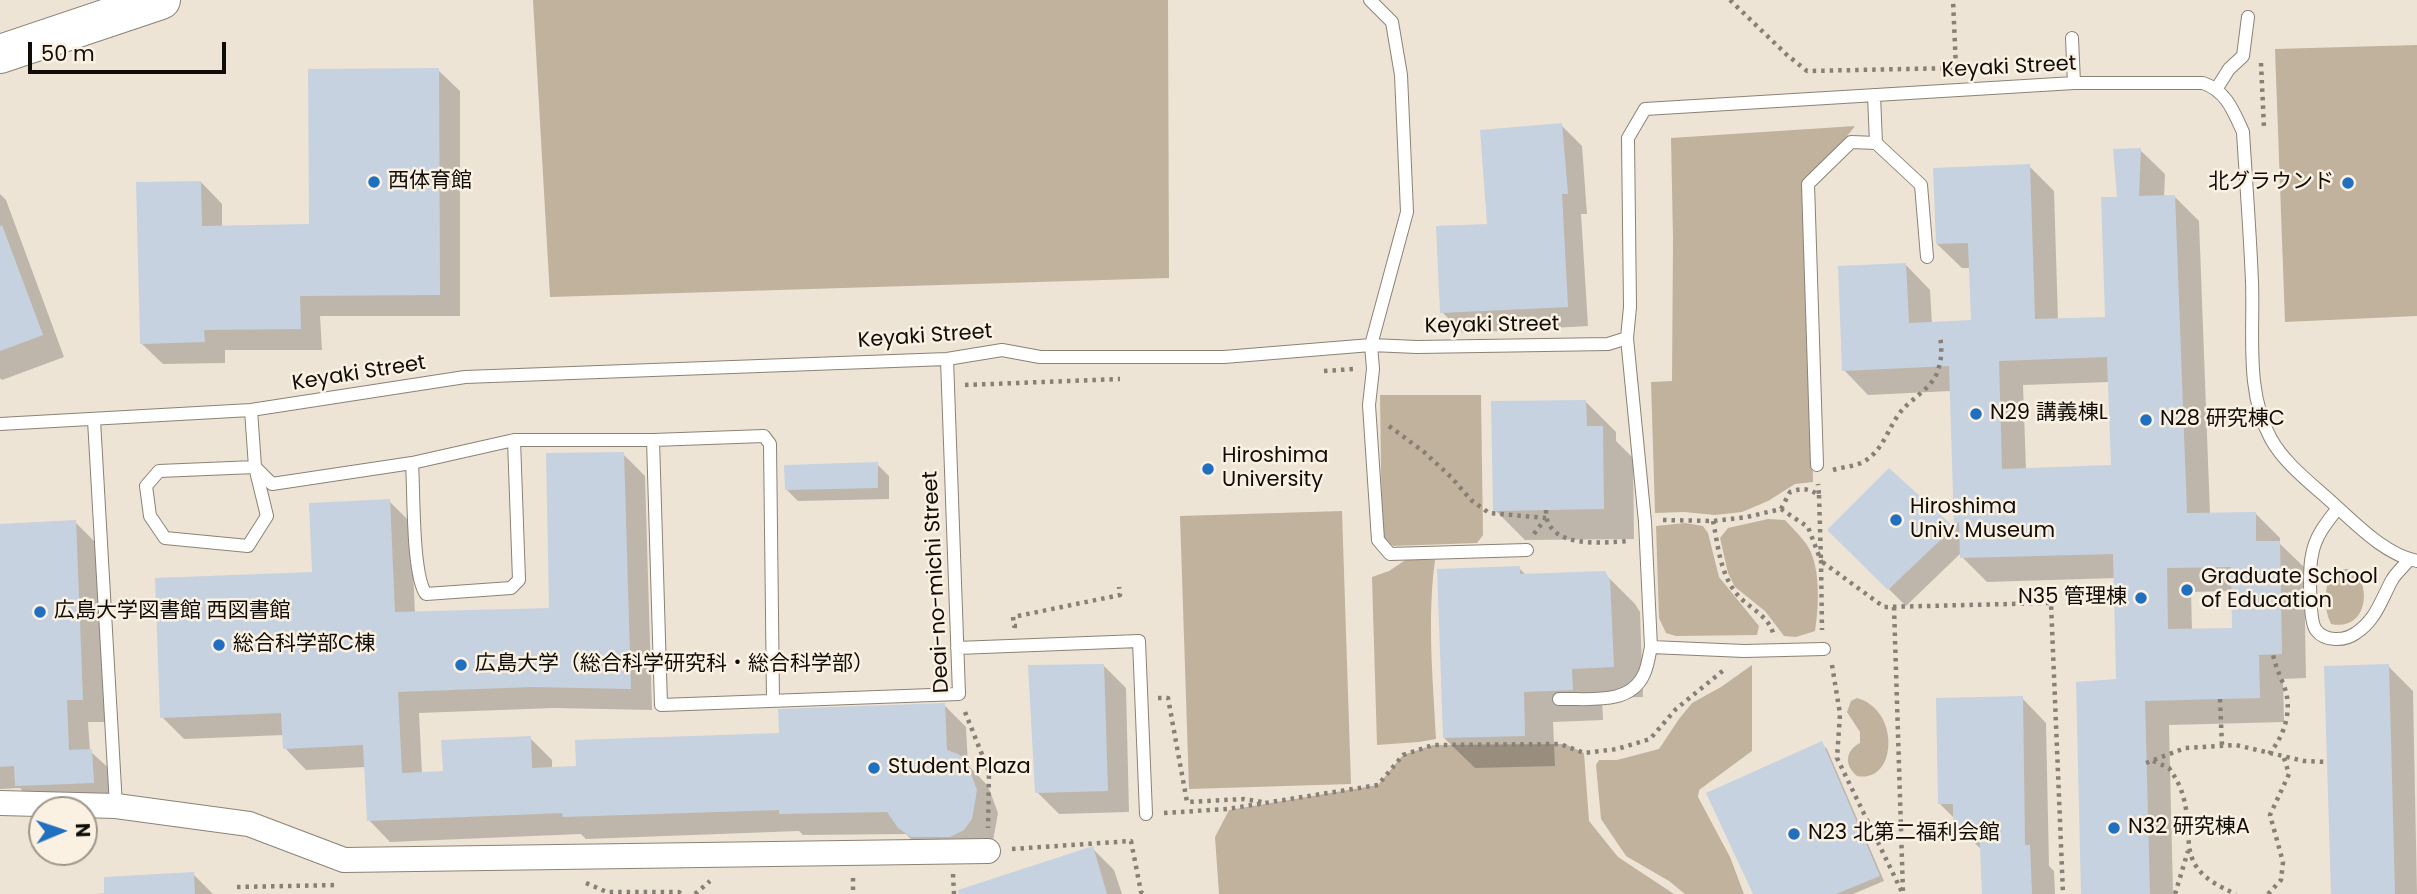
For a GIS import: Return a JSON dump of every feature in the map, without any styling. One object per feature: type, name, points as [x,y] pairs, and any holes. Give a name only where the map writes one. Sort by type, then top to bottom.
[{"type":"main road","points":[[0,54],[161,0]]},
{"type":"street","points":[[0,803],[116,806],[249,824],[344,860],[988,851]]},
{"type":"lane","points":[[1370,0],[1392,22],[1401,75],[1407,212],[1371,345],[1373,369],[1368,405],[1378,540],[1390,554],[1527,550]]},
{"type":"lane","points":[[2248,17],[2244,56],[2228,69],[2217,88],[2243,132],[2252,283],[2253,359],[2261,419],[2272,442],[2290,463],[2338,508],[2392,552],[2413,560],[2393,578],[2382,605],[2370,621],[2355,634],[2341,639],[2325,637],[2315,630],[2312,620],[2311,555],[2317,537],[2338,508]]},
{"type":"lane","points":[[2072,38],[2074,83]]},
{"type":"lane","name":"Keyaki Street","points":[[0,424],[251,410],[465,377],[947,359],[1002,350],[1040,357],[1229,357],[1371,345],[1417,347],[1608,344],[1627,338],[1630,307],[1628,138],[1645,109],[2074,83],[2203,83],[2217,88]]},
{"type":"lane","points":[[1874,95],[1876,143]]},
{"type":"lane","points":[[1817,465],[1808,184],[1851,142],[1876,143],[1921,185],[1927,257]]},
{"type":"lane","points":[[1559,699],[1619,697],[1632,690],[1644,675],[1651,647],[1645,522],[1627,338]]},
{"type":"lane","name":"Deai-no-michi Street","points":[[947,359],[959,694]]},
{"type":"lane","points":[[251,410],[255,467],[267,516],[248,546],[165,538],[150,516],[146,486],[159,471],[255,467],[272,484],[412,463],[514,440],[653,440],[764,436],[770,444],[773,700]]},
{"type":"lane","points":[[94,420],[116,806]]},
{"type":"lane","points":[[412,463],[421,587],[426,594],[511,588],[519,580],[514,440]]},
{"type":"lane","points":[[653,440],[661,705],[959,694]]},
{"type":"lane","points":[[957,648],[1139,641],[1146,814]]},
{"type":"lane","points":[[1651,647],[1777,651],[1824,649]]},
{"type":"path","points":[[1730,0],[1807,71],[1956,68],[1954,0]]},
{"type":"path","points":[[1818,480],[1831,471],[1857,465],[1879,448],[1889,427],[1903,409],[1936,377],[1942,354],[1940,336]]},
{"type":"path","points":[[1368,405],[1392,430],[1424,452],[1471,500],[1489,513],[1546,518]]},
{"type":"path","points":[[1817,465],[1824,649],[1833,667],[1840,714],[1837,758],[1903,894]]},
{"type":"path","points":[[1781,509],[1790,492],[1798,489],[1808,489],[1819,495]]},
{"type":"path","points":[[1645,522],[1679,519],[1713,521],[1781,509],[1808,527],[1821,561],[1884,607],[2051,603],[2063,894]]},
{"type":"path","points":[[1546,510],[1546,518],[1556,534],[1578,541],[1627,541],[1646,538]]},
{"type":"path","points":[[1713,521],[1724,573],[1737,594],[1771,625],[1777,651]]},
{"type":"path","points":[[1028,626],[1014,626],[1013,617],[1119,594],[1119,587]]},
{"type":"path","points":[[1894,607],[1903,894]]},
{"type":"path","points":[[2269,754],[2280,741],[2289,711],[2286,689],[2274,664],[2273,654]]},
{"type":"path","points":[[1146,814],[1227,809],[1378,785],[1403,755],[1433,744],[1560,744],[1584,753],[1617,749],[1650,739],[1676,709],[1714,679]]},
{"type":"path","name":"Deai-no-michi Street","points":[[959,694],[989,772],[988,851]]},
{"type":"path","points":[[2220,699],[2222,746]]},
{"type":"path","points":[[2175,894],[2188,851],[2187,822],[2180,788],[2169,768],[2149,762],[2185,748],[2236,745],[2304,761],[2327,762]]},
{"type":"path","points":[[2268,894],[2281,880],[2283,862],[2270,815],[2289,774],[2284,757]]},
{"type":"path","points":[[1187,802],[1244,799],[1269,803]]},
{"type":"path","points":[[988,851],[1131,841],[1141,892],[1144,894]]},
{"type":"path","points":[[2188,851],[2197,869],[2212,883],[2236,894]]},
{"type":"path","points":[[695,894],[710,882]]},
{"type":"shaded area","points":[[533,0],[1168,0],[1169,278],[550,297]]},
{"type":"shaded area","name":"北グラウンド","points":[[2417,45],[2417,316],[2285,322],[2275,49]]},
{"type":"shaded area","points":[[1855,126],[1807,178],[1813,482],[1795,484],[1768,501],[1742,512],[1715,515],[1655,513],[1651,382],[1672,381],[1671,138]]},
{"type":"shaded area","points":[[1380,395],[1481,395],[1483,535],[1477,543],[1393,546],[1382,538]]},
{"type":"shaded area","points":[[1342,511],[1351,784],[1189,789],[1180,516]]},
{"type":"shaded area","points":[[1768,519],[1785,520],[1812,554],[1818,587],[1815,631],[1796,637],[1784,636],[1765,611],[1735,587],[1728,573],[1720,538],[1728,528]]},
{"type":"shaded area","points":[[1685,523],[1703,526],[1708,533],[1719,577],[1759,626],[1757,635],[1676,636],[1666,633],[1659,618],[1656,526]]},
{"type":"shaded area","points":[[1407,559],[1435,560],[1431,627],[1436,739],[1377,745],[1372,577],[1389,571]]},
{"type":"shaded area","points":[[2355,570],[2360,579],[2364,599],[2362,608],[2351,622],[2331,624],[2326,604],[2329,577],[2331,571]]},
{"type":"shaded area","points":[[1752,665],[1752,751],[1699,790],[1698,797],[1730,857],[1744,894],[1685,894],[1669,881],[1626,856],[1601,819],[1596,765],[1599,760],[1617,760],[1659,749],[1692,703]]},
{"type":"shaded area","points":[[1857,698],[1871,705],[1881,716],[1887,730],[1886,758],[1880,769],[1870,775],[1857,776],[1848,763],[1851,750],[1860,743],[1860,732],[1847,712],[1851,701]]},
{"type":"shaded area","points":[[1565,744],[1584,753],[1589,821],[1618,857],[1674,894],[1219,894],[1215,837],[1229,810],[1378,785],[1403,755],[1433,745]]},
{"type":"building","points":[[439,68],[440,295],[300,296],[301,329],[204,330],[205,342],[140,344],[136,182],[201,181],[202,226],[309,224],[308,69]]},
{"type":"building","points":[[1562,123],[1568,194],[1562,194],[1568,307],[1440,313],[1436,226],[1487,224],[1480,130]]},
{"type":"building","points":[[2141,148],[2139,196],[2175,195],[2187,513],[2256,512],[2256,541],[2280,541],[2282,654],[2259,655],[2260,698],[2145,701],[2150,894],[2081,894],[2076,682],[2116,679],[2113,554],[1960,558],[1959,522],[1954,527],[1949,366],[1842,371],[1838,266],[1906,263],[1909,323],[1971,320],[1968,243],[1936,244],[1933,168],[2030,164],[2035,319],[2105,317],[2101,197],[2117,197],[2113,149]],"holes":[[[2107,357],[2111,465],[2002,469],[1999,361]],[[2231,567],[2232,628],[2168,629],[2167,568]]]},
{"type":"building","points":[[2,225],[43,335],[0,351],[0,226]]},
{"type":"building","points":[[1586,400],[1587,426],[1603,426],[1604,509],[1493,511],[1491,401]]},
{"type":"building","points":[[624,452],[631,689],[531,687],[398,692],[402,773],[443,771],[441,740],[531,736],[532,768],[576,766],[575,740],[779,733],[778,709],[945,703],[947,750],[960,755],[967,763],[977,790],[972,819],[964,830],[950,837],[911,837],[898,828],[887,812],[779,814],[779,810],[563,817],[562,813],[367,821],[363,745],[283,749],[281,713],[160,718],[155,578],[312,572],[309,503],[390,499],[395,612],[549,608],[546,453]]},
{"type":"building","points":[[878,462],[878,488],[785,490],[784,465]]},
{"type":"building","points":[[1889,468],[1954,527],[1888,590],[1827,530]]},
{"type":"building","name":"広島大学図書館 西図書館","points":[[76,520],[83,700],[67,700],[69,750],[92,749],[94,783],[15,786],[14,766],[0,767],[0,524]]},
{"type":"building","points":[[1520,566],[1520,574],[1605,571],[1610,580],[1614,667],[1572,669],[1573,690],[1524,692],[1525,736],[1443,738],[1437,569]]},
{"type":"building","points":[[1104,664],[1108,791],[1035,793],[1028,665]]},
{"type":"building","points":[[2389,664],[2395,894],[2331,894],[2324,666]]},
{"type":"building","points":[[2023,696],[2025,845],[2030,845],[2032,894],[1982,894],[1979,825],[1953,826],[1953,804],[1938,804],[1936,698]]},
{"type":"building","name":"N23 北第二福利会館","points":[[1822,741],[1880,876],[1836,894],[1753,894],[1706,793]]},
{"type":"building","points":[[1093,846],[1107,894],[959,894],[958,890]]},
{"type":"building","points":[[194,872],[195,894],[104,894],[104,877]]},
{"type":"place","name":"西体育館","points":[[374,182]]},
{"type":"place","name":"北グラウンド","points":[[2348,183]]},
{"type":"place","name":"N29 講義棟L","points":[[1976,414]]},
{"type":"place","name":"N28 研究棟C","points":[[2146,420]]},
{"type":"place","name":"Hiroshima University","points":[[1208,469]]},
{"type":"place","name":"Hiroshima Univ. Museum","points":[[1896,520]]},
{"type":"place","name":"Graduate School of Education","points":[[2187,590]]},
{"type":"place","name":"N35 管理棟","points":[[2141,598]]},
{"type":"place","name":"広島大学図書館 西図書館","points":[[40,612]]},
{"type":"place","name":"総合科学部C棟","points":[[219,645]]},
{"type":"place","name":"広島大学（総合科学研究科・総合科学部）","points":[[461,665]]},
{"type":"place","name":"Student Plaza","points":[[874,768]]},
{"type":"place","name":"N32 研究棟A","points":[[2114,828]]},
{"type":"place","name":"N23 北第二福利会館","points":[[1794,834]]}]
